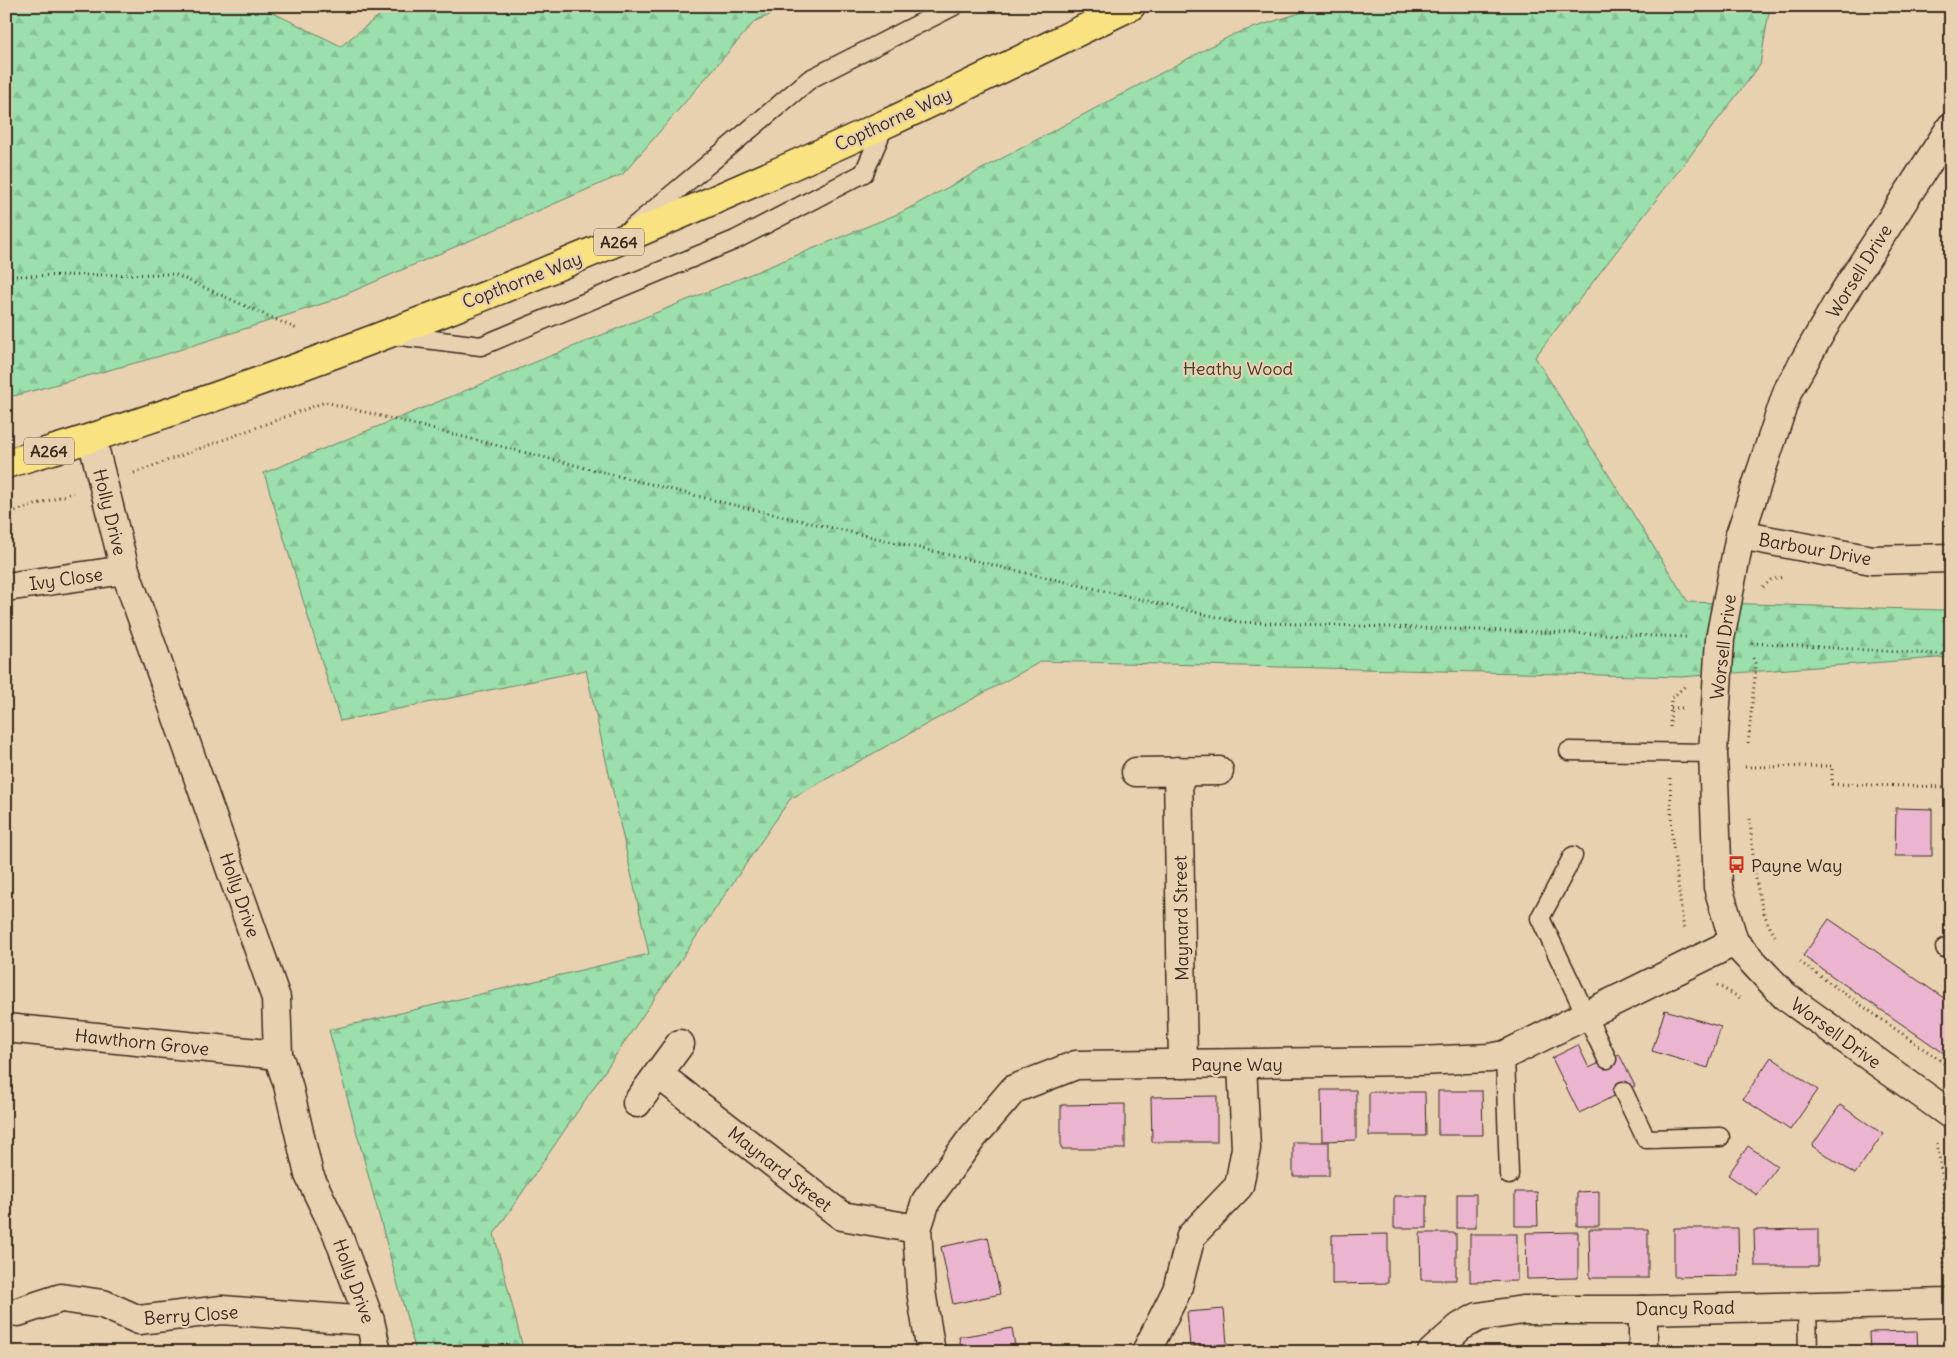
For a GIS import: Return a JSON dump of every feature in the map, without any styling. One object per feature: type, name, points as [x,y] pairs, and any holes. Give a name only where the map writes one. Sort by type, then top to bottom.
[{"type":"highway","name":"Copthorne Way","points":[[6,464],[92,439],[311,364],[610,246],[885,124],[1131,6]]},
{"type":"street","name":"Worsell Drive","points":[[1951,127],[1838,302],[1788,390],[1740,535],[1720,639],[1713,753],[1718,887],[1734,942],[1785,996],[1951,1115]]},
{"type":"street","name":"Holly Drive","points":[[92,439],[125,570],[276,998],[278,1056],[288,1085],[310,1175],[336,1233],[370,1321],[377,1352]]},
{"type":"street","name":"Barbour Drive","points":[[1740,535],[1872,560],[1951,558]]},
{"type":"street","name":"Ivy Close","points":[[6,587],[125,570]]},
{"type":"street","name":"Maynard Street","points":[[1178,771],[1183,1064]]},
{"type":"street","points":[[1136,772],[1219,771]]},
{"type":"street","name":"Payne Way","points":[[931,1352],[921,1291],[917,1229],[926,1201],[972,1138],[1014,1090],[1076,1065],[1418,1061],[1490,1058],[1505,1055],[1734,942]]},
{"type":"street","name":"Hawthorn Grove","points":[[6,1028],[278,1056]]},
{"type":"street","points":[[637,1102],[680,1044]]},
{"type":"street","points":[[1146,1352],[1177,1290],[1191,1236],[1238,1186],[1246,1148],[1242,1064]]},
{"type":"street","name":"Maynard Street","points":[[658,1074],[842,1216],[917,1229]]},
{"type":"street","name":"Berry Close","points":[[18,1312],[61,1298],[103,1304],[139,1320],[222,1310],[370,1321]]},
{"type":"street","name":"Dancy Road","points":[[1432,1352],[1460,1327],[1478,1316],[1522,1310],[1643,1310],[1951,1303]]},
{"type":"street","points":[[1642,1352],[1643,1310]]},
{"type":"lane","points":[[610,246],[810,80],[954,6]]},
{"type":"lane","points":[[384,334],[481,346],[735,240],[864,172],[885,124]]},
{"type":"lane","points":[[1569,751],[1713,753]]},
{"type":"lane","points":[[1573,856],[1540,918],[1607,1059]]},
{"type":"lane","points":[[1505,1055],[1509,1175]]},
{"type":"lane","points":[[1623,1091],[1646,1139],[1720,1138]]},
{"type":"lane","points":[[1808,1306],[1808,1352]]},
{"type":"path","points":[[6,276],[174,274],[297,329]]},
{"type":"path","points":[[145,469],[325,402],[721,502],[1238,622],[1691,638]]},
{"type":"path","points":[[6,514],[62,497]]},
{"type":"path","points":[[1759,590],[1771,580],[1786,576]]},
{"type":"path","points":[[1747,748],[1756,666],[1747,642],[1951,655]]},
{"type":"path","points":[[1746,757],[1746,776]]},
{"type":"path","points":[[1745,767],[1832,766],[1832,784],[1951,787]]},
{"type":"path","points":[[1749,814],[1757,886],[1771,930],[1776,937]]},
{"type":"path","points":[[1795,959],[1951,1068]]},
{"type":"green space","points":[[6,6],[259,6],[341,46],[391,6],[792,6],[755,21],[623,174],[328,302],[157,357],[6,398]]},
{"type":"green space","name":"Heathy Wood","points":[[1322,6],[1770,6],[1760,65],[1535,357],[1688,602],[1941,610],[1951,608],[1951,657],[1680,677],[1042,661],[790,799],[494,1234],[524,1352],[416,1352],[329,1030],[649,954],[586,670],[340,721],[264,473],[900,213],[1234,34]]},
{"type":"building","points":[[1896,808],[1932,809],[1932,856],[1895,856]]},
{"type":"building","points":[[1948,810],[1951,810],[1951,856],[1948,856]]},
{"type":"building","points":[[1829,919],[1951,1003],[1951,1058],[1803,956]]},
{"type":"building","points":[[1665,1010],[1721,1027],[1708,1068],[1652,1051]]},
{"type":"building","points":[[1578,1045],[1589,1068],[1619,1054],[1635,1086],[1579,1113],[1552,1058]]},
{"type":"building","points":[[1771,1057],[1818,1090],[1790,1130],[1743,1099]]},
{"type":"building","points":[[1321,1090],[1356,1090],[1356,1140],[1322,1141]]},
{"type":"building","points":[[1438,1091],[1482,1091],[1483,1135],[1438,1135]]},
{"type":"building","points":[[1369,1092],[1425,1092],[1426,1136],[1369,1136]]},
{"type":"building","points":[[1217,1096],[1217,1142],[1152,1142],[1151,1097]]},
{"type":"building","points":[[1125,1104],[1125,1149],[1061,1149],[1061,1105]]},
{"type":"building","points":[[1840,1105],[1883,1134],[1855,1174],[1812,1146]]},
{"type":"building","points":[[1293,1142],[1329,1142],[1329,1176],[1293,1176]]},
{"type":"building","points":[[1748,1146],[1777,1166],[1757,1195],[1728,1175]]},
{"type":"building","points":[[1599,1191],[1599,1226],[1577,1226],[1577,1192]]},
{"type":"building","points":[[1515,1192],[1537,1192],[1538,1226],[1515,1226]]},
{"type":"building","points":[[1457,1194],[1476,1194],[1476,1228],[1457,1228]]},
{"type":"building","points":[[1394,1196],[1427,1196],[1427,1228],[1394,1228]]},
{"type":"building","points":[[1674,1228],[1738,1228],[1739,1276],[1674,1277]]},
{"type":"building","points":[[1589,1229],[1648,1229],[1648,1278],[1590,1278]]},
{"type":"building","points":[[1818,1229],[1818,1266],[1755,1266],[1754,1230]]},
{"type":"building","points":[[1578,1232],[1578,1278],[1527,1279],[1526,1233]]},
{"type":"building","points":[[1420,1233],[1456,1233],[1456,1280],[1421,1280]]},
{"type":"building","points":[[1388,1234],[1388,1283],[1332,1284],[1332,1235]]},
{"type":"building","points":[[1470,1234],[1517,1234],[1517,1281],[1470,1282]]},
{"type":"building","points":[[988,1237],[1000,1294],[953,1304],[941,1247]]},
{"type":"building","points":[[1224,1309],[1227,1344],[1190,1347],[1187,1312]]},
{"type":"building","points":[[1012,1328],[1016,1352],[962,1352],[959,1337]]},
{"type":"building","points":[[1917,1331],[1918,1352],[1870,1352],[1869,1332]]},
{"type":"building","points":[[1608,1345],[1608,1352],[1524,1352],[1524,1346]]},
{"type":"place","name":"Payne Way","points":[[1737,865]]}]
